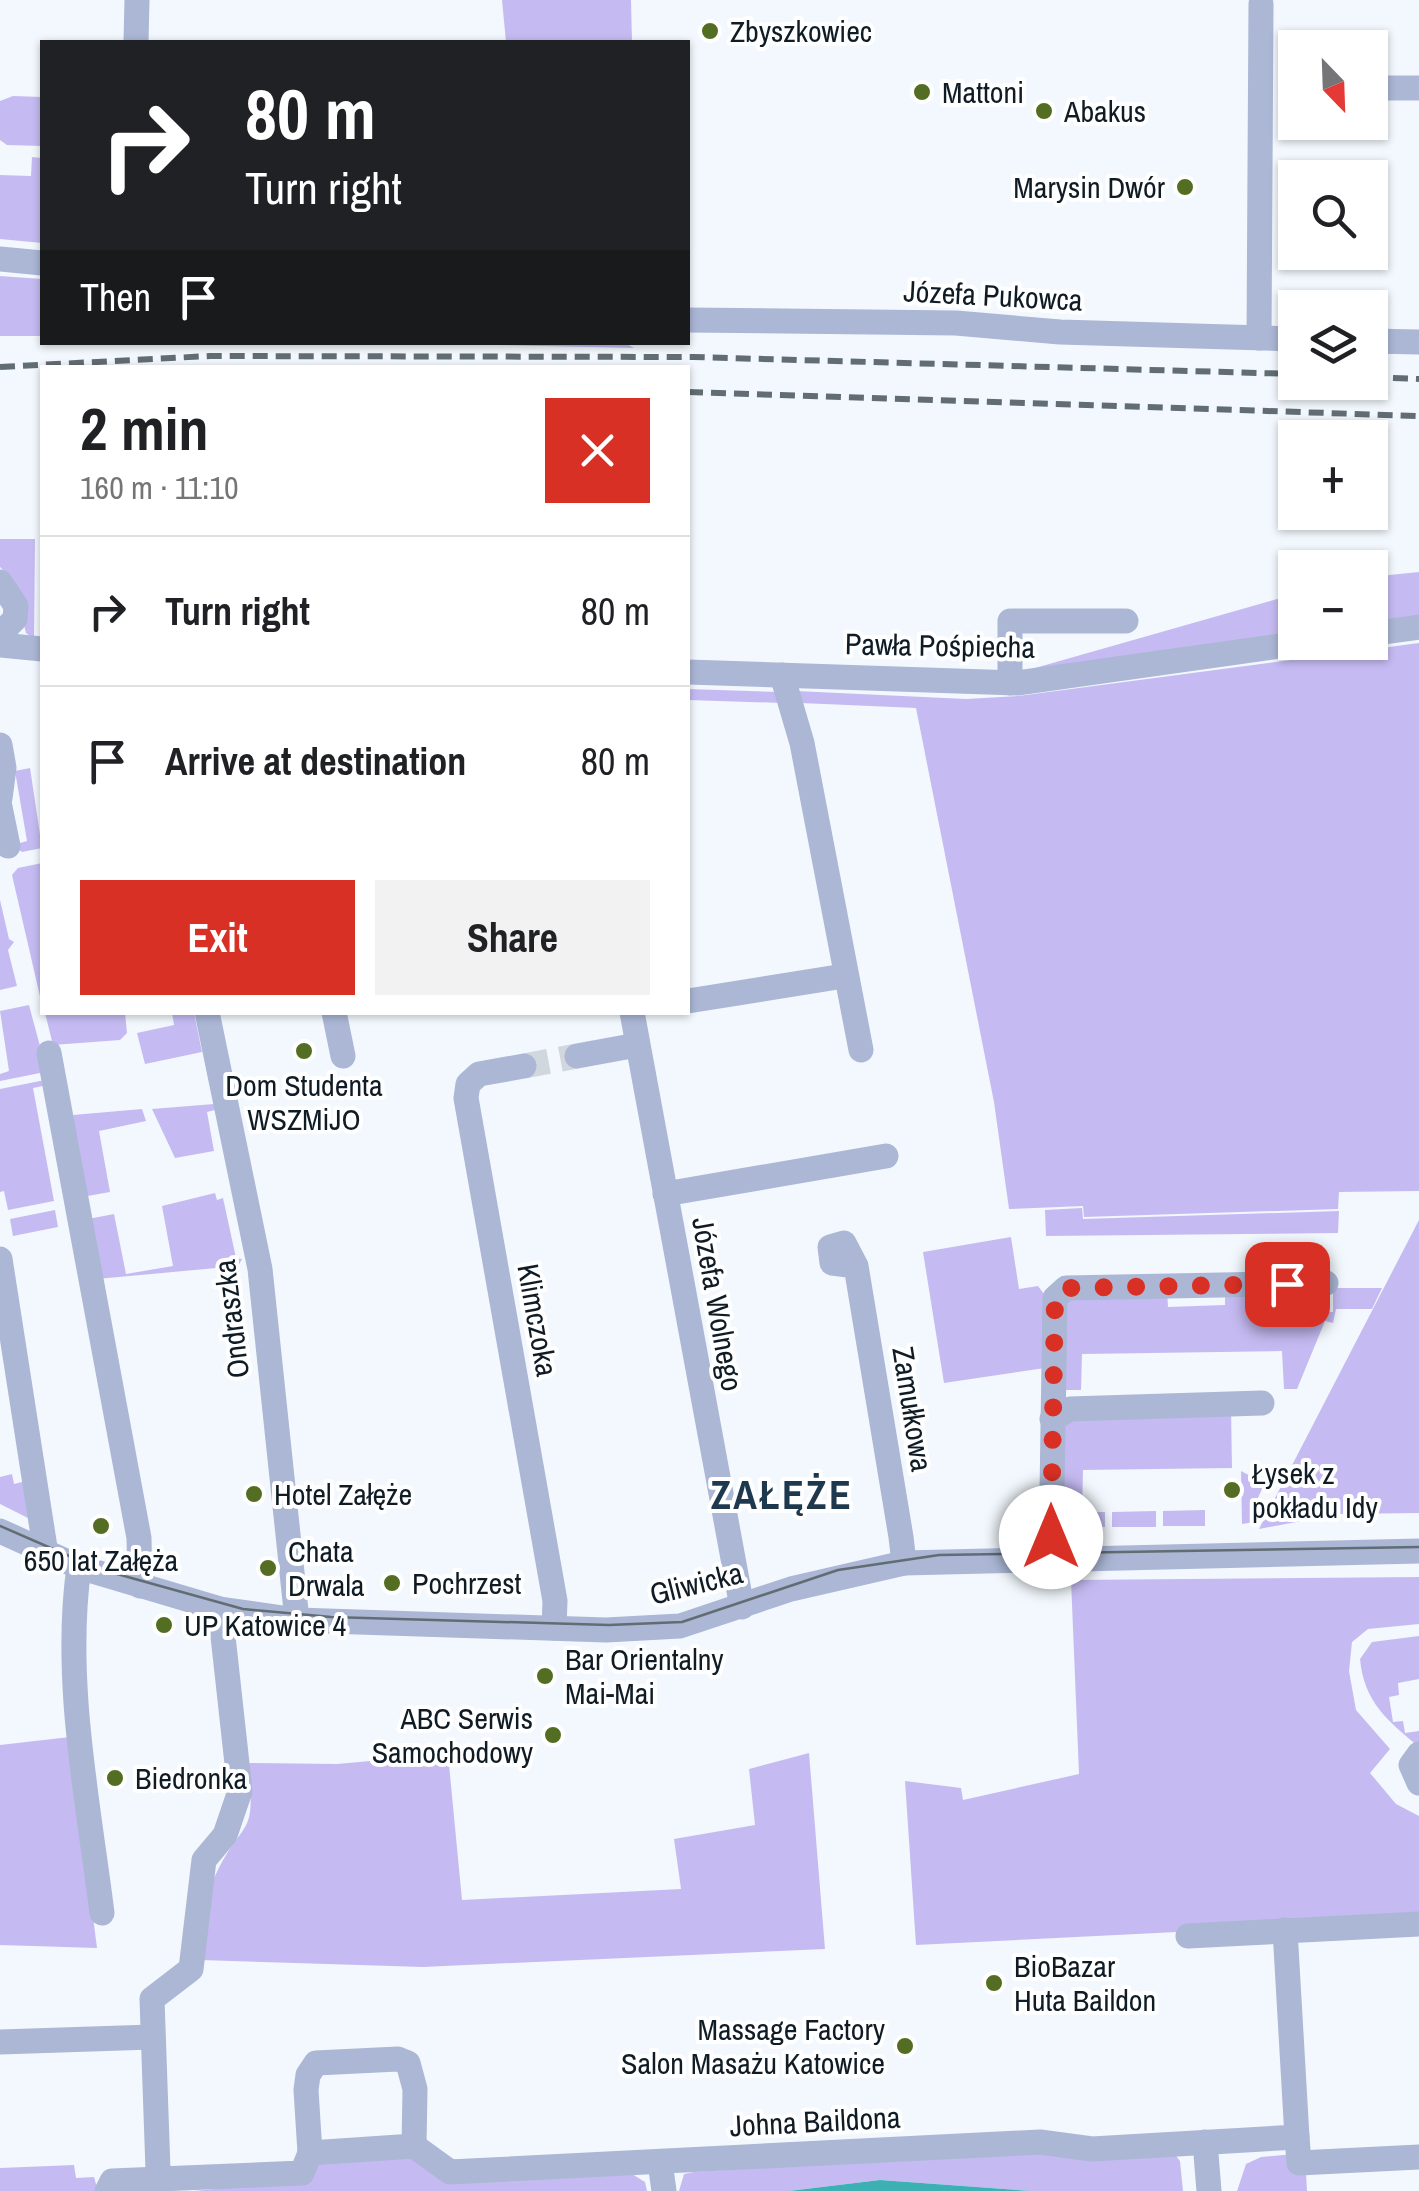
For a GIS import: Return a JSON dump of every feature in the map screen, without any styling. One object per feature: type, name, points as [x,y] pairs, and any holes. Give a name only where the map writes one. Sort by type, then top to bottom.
[{"type":"street","points":[[136,40],[137,0]]},
{"type":"street","points":[[1259,338],[1261,4]]},
{"type":"street","points":[[1388,88],[1419,88]]},
{"type":"street","points":[[0,259],[40,264]]},
{"type":"street","name":"Józefa Pukowca","points":[[690,320],[956,323],[1060,332],[1278,339]]},
{"type":"street","points":[[1388,341],[1419,342]]},
{"type":"street","points":[[0,582],[16,606],[8,626],[34,648]]},
{"type":"street","points":[[1010,683],[1010,622],[1126,622]]},
{"type":"street","points":[[1388,631],[1419,627]]},
{"type":"street","points":[[0,645],[34,648]]},
{"type":"street","name":"Pawła Pośpiecha","points":[[690,672],[1010,683],[1278,646]]},
{"type":"street","points":[[782,675],[802,743],[861,1050]]},
{"type":"street","points":[[0,745],[4,768],[0,798]]},
{"type":"street","points":[[0,807],[8,846]]},
{"type":"street","points":[[690,1001],[844,976]]},
{"type":"street","name":"Ondraszka","points":[[208,1015],[260,1269],[297,1620]]},
{"type":"street","points":[[335,1015],[343,1056]]},
{"type":"street","name":"Józefa Wolnego","points":[[632,1015],[742,1607]]},
{"type":"street","points":[[577,1056],[637,1045]]},
{"type":"street","points":[[49,1053],[139,1538],[140,1586]]},
{"type":"street","name":"Klimczoka","points":[[524,1066],[479,1074],[468,1084],[466,1098],[555,1600],[554,1628]]},
{"type":"street","points":[[665,1194],[886,1156]]},
{"type":"street","points":[[0,1259],[9,1371],[46,1554]]},
{"type":"street","name":"Zamułkowa","points":[[856,1266],[904,1563]]},
{"type":"street","points":[[1051,1558],[1055,1298],[1066,1288],[1326,1283]]},
{"type":"street","points":[[1052,1419],[1070,1408],[1262,1403]]},
{"type":"street","name":"Gliwicka","points":[[0,1531],[46,1554],[140,1586],[220,1608],[297,1620],[654,1630],[742,1607],[791,1588],[904,1563],[1419,1551]]},
{"type":"street","points":[[79,1566],[72,1607],[76,1686],[102,1914]]},
{"type":"street","points":[[154,2180],[152,1998],[191,1969],[204,1860],[230,1824],[240,1790],[220,1608]]},
{"type":"street","points":[[1419,1754],[1411,1765],[1419,1782]]},
{"type":"street","points":[[1188,1936],[1419,1924]]},
{"type":"street","points":[[1284,1930],[1299,2162],[1419,2158]]},
{"type":"street","points":[[0,2042],[152,2037]]},
{"type":"street","points":[[106,2191],[112,2181],[302,2173],[310,2153],[308,2075],[316,2064],[408,2063],[415,2089],[414,2146],[310,2153]]},
{"type":"street","name":"Johna Baildona","points":[[414,2146],[450,2172],[1040,2142],[1092,2149],[1296,2136]]},
{"type":"street","points":[[1205,2142],[1209,2190]]},
{"type":"street","points":[[660,2162],[664,2191]]},
{"type":"shaded area","points":[[502,0],[631,0],[632,40],[506,40]]},
{"type":"shaded area","points":[[13,96],[40,97],[40,146],[7,145],[0,140],[0,101]]},
{"type":"shaded area","points":[[32,157],[40,158],[40,243],[0,239],[0,175],[31,176]]},
{"type":"shaded area","points":[[0,276],[40,279],[40,336],[0,336]]},
{"type":"shaded area","points":[[493,345],[629,345],[634,348]]},
{"type":"shaded area","points":[[0,539],[35,539],[34,639],[26,633],[12,579],[0,567]]},
{"type":"shaded area","points":[[1419,572],[1419,619],[1388,623],[1388,575]]},
{"type":"shaded area","points":[[1278,599],[1278,638],[1021,672]]},
{"type":"shaded area","points":[[1419,643],[1419,1191],[1339,1192],[1338,1209],[1084,1217],[1083,1206],[1009,1209],[994,1102],[916,708],[801,703],[796,691],[966,699],[1018,696],[1290,660],[1388,660],[1388,647]]},
{"type":"shaded area","points":[[690,689],[778,692],[782,703],[690,700]]},
{"type":"shaded area","points":[[30,768],[40,848],[22,852],[13,845],[27,841],[15,771]]},
{"type":"shaded area","points":[[40,863],[40,996],[12,875],[18,868]]},
{"type":"shaded area","points":[[0,900],[9,939],[14,942],[8,950],[17,986],[0,990]]},
{"type":"shaded area","points":[[29,1005],[45,1065],[40,1073],[0,1081],[0,1074],[9,1071],[0,1011]]},
{"type":"shaded area","points":[[46,1015],[125,1015],[127,1033],[120,1040],[53,1045]]},
{"type":"shaded area","points":[[172,1015],[194,1015],[202,1052],[145,1064],[137,1033],[174,1025]]},
{"type":"shaded area","points":[[45,1080],[48,1085],[33,1088],[54,1201],[8,1210],[4,1191],[0,1192],[0,1089]]},
{"type":"shaded area","points":[[214,1104],[215,1110],[207,1112],[214,1151],[175,1158],[152,1109]]},
{"type":"shaded area","points":[[142,1109],[146,1121],[99,1131],[110,1192],[82,1197],[73,1115]]},
{"type":"shaded area","points":[[215,1193],[217,1200],[223,1198],[236,1258],[242,1259],[238,1266],[97,1279],[88,1219],[114,1214],[126,1274],[173,1266],[162,1206]]},
{"type":"shaded area","points":[[1082,1208],[1083,1219],[1339,1211],[1338,1233],[1046,1236],[1045,1210]]},
{"type":"shaded area","points":[[55,1210],[58,1227],[13,1236],[10,1219]]},
{"type":"shaded area","points":[[1419,1220],[1419,1513],[1339,1514],[1259,1529]]},
{"type":"shaded area","points":[[1011,1237],[1019,1289],[1038,1286],[1047,1298],[1045,1368],[944,1383],[923,1252]]},
{"type":"shaded area","points":[[1333,1288],[1382,1288],[1372,1309],[1336,1309],[1333,1323],[1325,1321],[1297,1389],[1284,1389],[1282,1351],[1082,1354],[1081,1390],[1057,1390],[1059,1301],[1167,1291],[1168,1307],[1225,1305],[1225,1290],[1298,1289],[1298,1313],[1333,1312]]},
{"type":"shaded area","points":[[1231,1408],[1232,1468],[1083,1470],[1082,1512],[1105,1512],[1105,1527],[1057,1528],[1057,1422]]},
{"type":"shaded area","points":[[1241,1471],[1275,1489],[1262,1489],[1257,1500],[1263,1511],[1255,1522],[1242,1524]]},
{"type":"shaded area","points":[[12,1474],[14,1484],[30,1480],[32,1520],[0,1504],[0,1477]]},
{"type":"shaded area","points":[[1205,1510],[1205,1526],[1163,1526],[1163,1511]]},
{"type":"shaded area","points":[[1156,1511],[1156,1527],[1112,1527],[1112,1512]]},
{"type":"shaded area","points":[[1419,1577],[1419,1624],[1368,1629],[1352,1642],[1349,1671],[1356,1710],[1390,1749],[1370,1773],[1396,1804],[1419,1816],[1419,1920],[916,1945],[905,1781],[961,1788],[963,1800],[1079,1774],[1071,1580]]},
{"type":"shaded area","points":[[1419,1636],[1419,1679],[1398,1683],[1399,1695],[1389,1697],[1393,1722],[1403,1721],[1405,1733],[1419,1731],[1419,1747],[1387,1719],[1372,1699],[1360,1659],[1372,1642]]},
{"type":"shaded area","points":[[70,1737],[97,1948],[0,1945],[0,1745]]},
{"type":"shaded area","points":[[809,1753],[825,1949],[423,1967],[200,1960],[211,1885],[249,1817],[247,1763],[337,1764],[448,1754],[462,1900],[681,1889],[674,1839],[755,1825],[749,1769]]},
{"type":"shaded area","points":[[1040,2151],[1176,2156],[1183,2191],[1031,2191],[880,2180],[789,2191],[679,2191],[684,2174],[694,2172]]},
{"type":"shaded area","points":[[1305,2153],[1307,2191],[1237,2191],[1246,2164],[1261,2157]]},
{"type":"shaded area","points":[[399,2155],[632,2174],[645,2182],[647,2191],[194,2191],[312,2179],[317,2160]]},
{"type":"shaded area","points":[[74,2165],[76,2178],[94,2177],[98,2191],[0,2191],[0,2168]]},
{"type":"water","points":[[880,2180],[1031,2191],[789,2191]]},
{"type":"tunnel","points":[[524,1066],[577,1056]]},
{"type":"tram line","points":[[0,1526],[99,1569],[243,1609],[331,1617],[609,1625],[682,1622],[838,1570],[939,1555],[1419,1547]]},
{"type":"railway","points":[[0,367],[210,356],[693,357],[1278,374]]},
{"type":"railway","points":[[1388,378],[1419,379]]},
{"type":"railway","points":[[690,392],[1419,416]]},
{"type":"place","name":"Zbyszkowiec","points":[[710,31]]},
{"type":"place","name":"Mattoni","points":[[922,92]]},
{"type":"place","name":"Abakus","points":[[1044,111]]},
{"type":"place","name":"Marysin Dwór","points":[[1185,187]]},
{"type":"place","name":"Dom Studenta WSZMiJO","points":[[304,1051]]},
{"type":"place","name":"Łysek z pokładu Idy","points":[[1232,1490]]},
{"type":"place","name":"Hotel Załęże","points":[[254,1494]]},
{"type":"place","name":"650 lat Załęża","points":[[101,1526]]},
{"type":"place","name":"Chata Drwala","points":[[268,1568]]},
{"type":"place","name":"Pochrzest","points":[[392,1583]]},
{"type":"place","name":"UP Katowice 4","points":[[164,1625]]},
{"type":"place","name":"Bar Orientalny Mai-Mai","points":[[545,1676]]},
{"type":"place","name":"ABC Serwis Samochodowy","points":[[553,1735]]},
{"type":"place","name":"Biedronka","points":[[115,1778]]},
{"type":"place","name":"BioBazar Huta Baildon","points":[[994,1983]]},
{"type":"place","name":"Massage Factory Salon Masażu Katowice","points":[[905,2046]]},
{"type":"district","name":"ZAŁĘŻE","points":[[782,1494]]},
{"type":"route","points":[[1051,1537],[1055,1298],[1066,1288],[1287,1284]]}]
